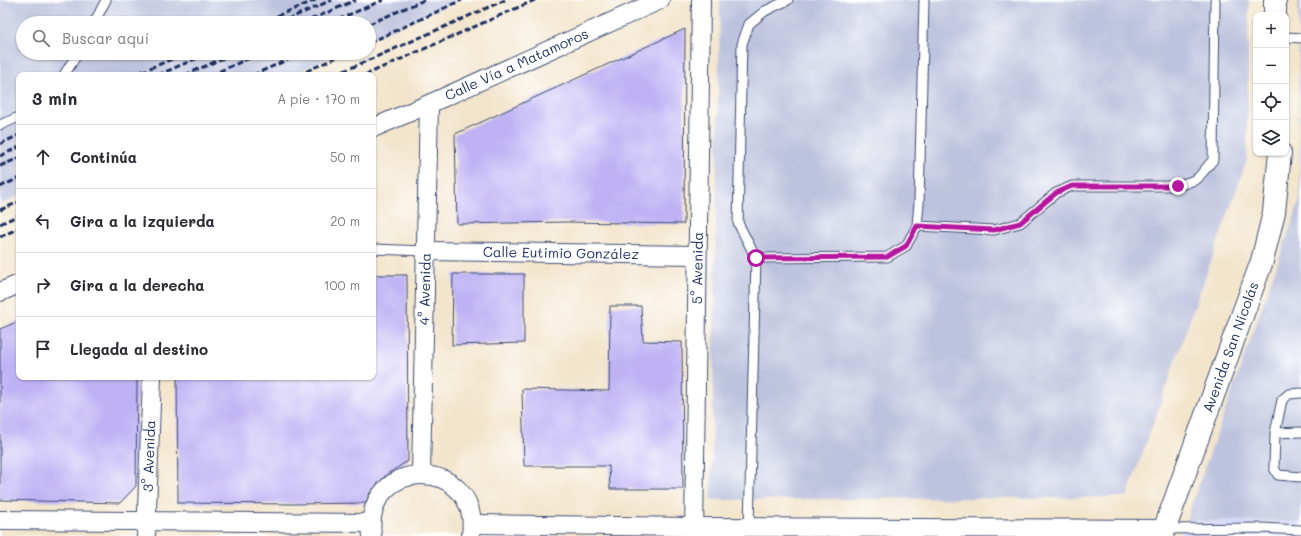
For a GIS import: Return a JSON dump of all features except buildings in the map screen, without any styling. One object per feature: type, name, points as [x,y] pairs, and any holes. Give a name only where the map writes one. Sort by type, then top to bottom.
[{"type":"street","name":"Calle Vía a Matamoros","points":[[376,127],[660,0]]},
{"type":"street","name":"5° Avenida","points":[[694,532],[701,0]]},
{"type":"street","points":[[1275,0],[1275,12]]},
{"type":"street","name":"4° Avenida","points":[[422,474],[429,104]]},
{"type":"street","name":"Avenida San Nicolás","points":[[1163,532],[1262,261],[1274,212],[1280,156]]},
{"type":"street","name":"Calle Eutimio González","points":[[426,251],[697,255]]},
{"type":"street","points":[[0,292],[16,285]]},
{"type":"street","name":"3° Avenida","points":[[146,529],[152,380]]},
{"type":"street","points":[[0,520],[146,529],[371,529],[374,505],[385,490],[400,479],[422,474],[434,476],[449,482],[462,494],[469,508],[471,530],[694,532],[749,527],[996,532],[1163,532]]},
{"type":"lane","points":[[98,16],[106,0]]},
{"type":"lane","points":[[749,527],[756,258],[738,223],[742,44],[749,24],[765,11],[788,0]]},
{"type":"lane","points":[[756,258],[887,257],[906,246],[917,226],[919,202],[924,0]]},
{"type":"lane","points":[[917,226],[994,230],[1020,223],[1056,193],[1072,186],[1178,186],[1197,179],[1212,160],[1215,0]]},
{"type":"lane","points":[[1289,37],[1301,38]]},
{"type":"lane","points":[[66,72],[74,60]]},
{"type":"lane","points":[[0,125],[16,118]]},
{"type":"lane","points":[[376,249],[426,251]]},
{"type":"lane","points":[[1301,392],[1290,394],[1282,400],[1275,434],[1274,468],[1278,475],[1301,476]]},
{"type":"lane","points":[[1275,434],[1301,432]]},
{"type":"lane","points":[[1163,532],[1259,532],[1301,530]]},
{"type":"shaded area","points":[[0,0],[459,0],[376,37],[376,16],[16,16],[16,60],[324,60],[298,72],[16,72],[16,197],[0,205]]},
{"type":"shaded area","points":[[720,0],[1249,0],[1247,160],[1127,497],[711,500]]},
{"type":"shaded area","points":[[1298,0],[1301,0],[1301,522],[1186,520],[1300,200]]},
{"type":"shaded area","points":[[1186,520],[1301,522],[1301,536],[1180,536]]},
{"type":"railway","points":[[277,16],[316,0]]},
{"type":"railway","points":[[295,16],[332,0]]},
{"type":"railway","points":[[319,16],[356,0]]},
{"type":"railway","points":[[346,16],[383,0]]},
{"type":"railway","points":[[376,21],[424,0]]},
{"type":"railway","points":[[376,40],[462,0]]},
{"type":"railway","points":[[376,57],[505,0]]},
{"type":"railway","points":[[372,72],[535,0]]},
{"type":"railway","points":[[140,72],[170,60]]},
{"type":"railway","points":[[165,72],[193,60]]},
{"type":"railway","points":[[192,72],[219,60]]},
{"type":"railway","points":[[218,72],[245,60]]},
{"type":"railway","points":[[260,72],[287,60]]},
{"type":"railway","points":[[305,72],[331,60]]},
{"type":"railway","points":[[342,72],[369,60]]},
{"type":"railway","points":[[0,144],[16,136]]},
{"type":"railway","points":[[0,156],[16,148]]},
{"type":"railway","points":[[0,166],[16,159]]},
{"type":"railway","points":[[0,187],[16,179]]},
{"type":"railway","points":[[0,210],[16,203]]},
{"type":"railway","points":[[0,224],[16,216]]},
{"type":"railway","points":[[0,237],[16,229]]},
{"type":"route","points":[[756,258],[887,257],[906,246],[917,226],[994,230],[1020,223],[1056,193],[1072,186],[1178,186]]}]
